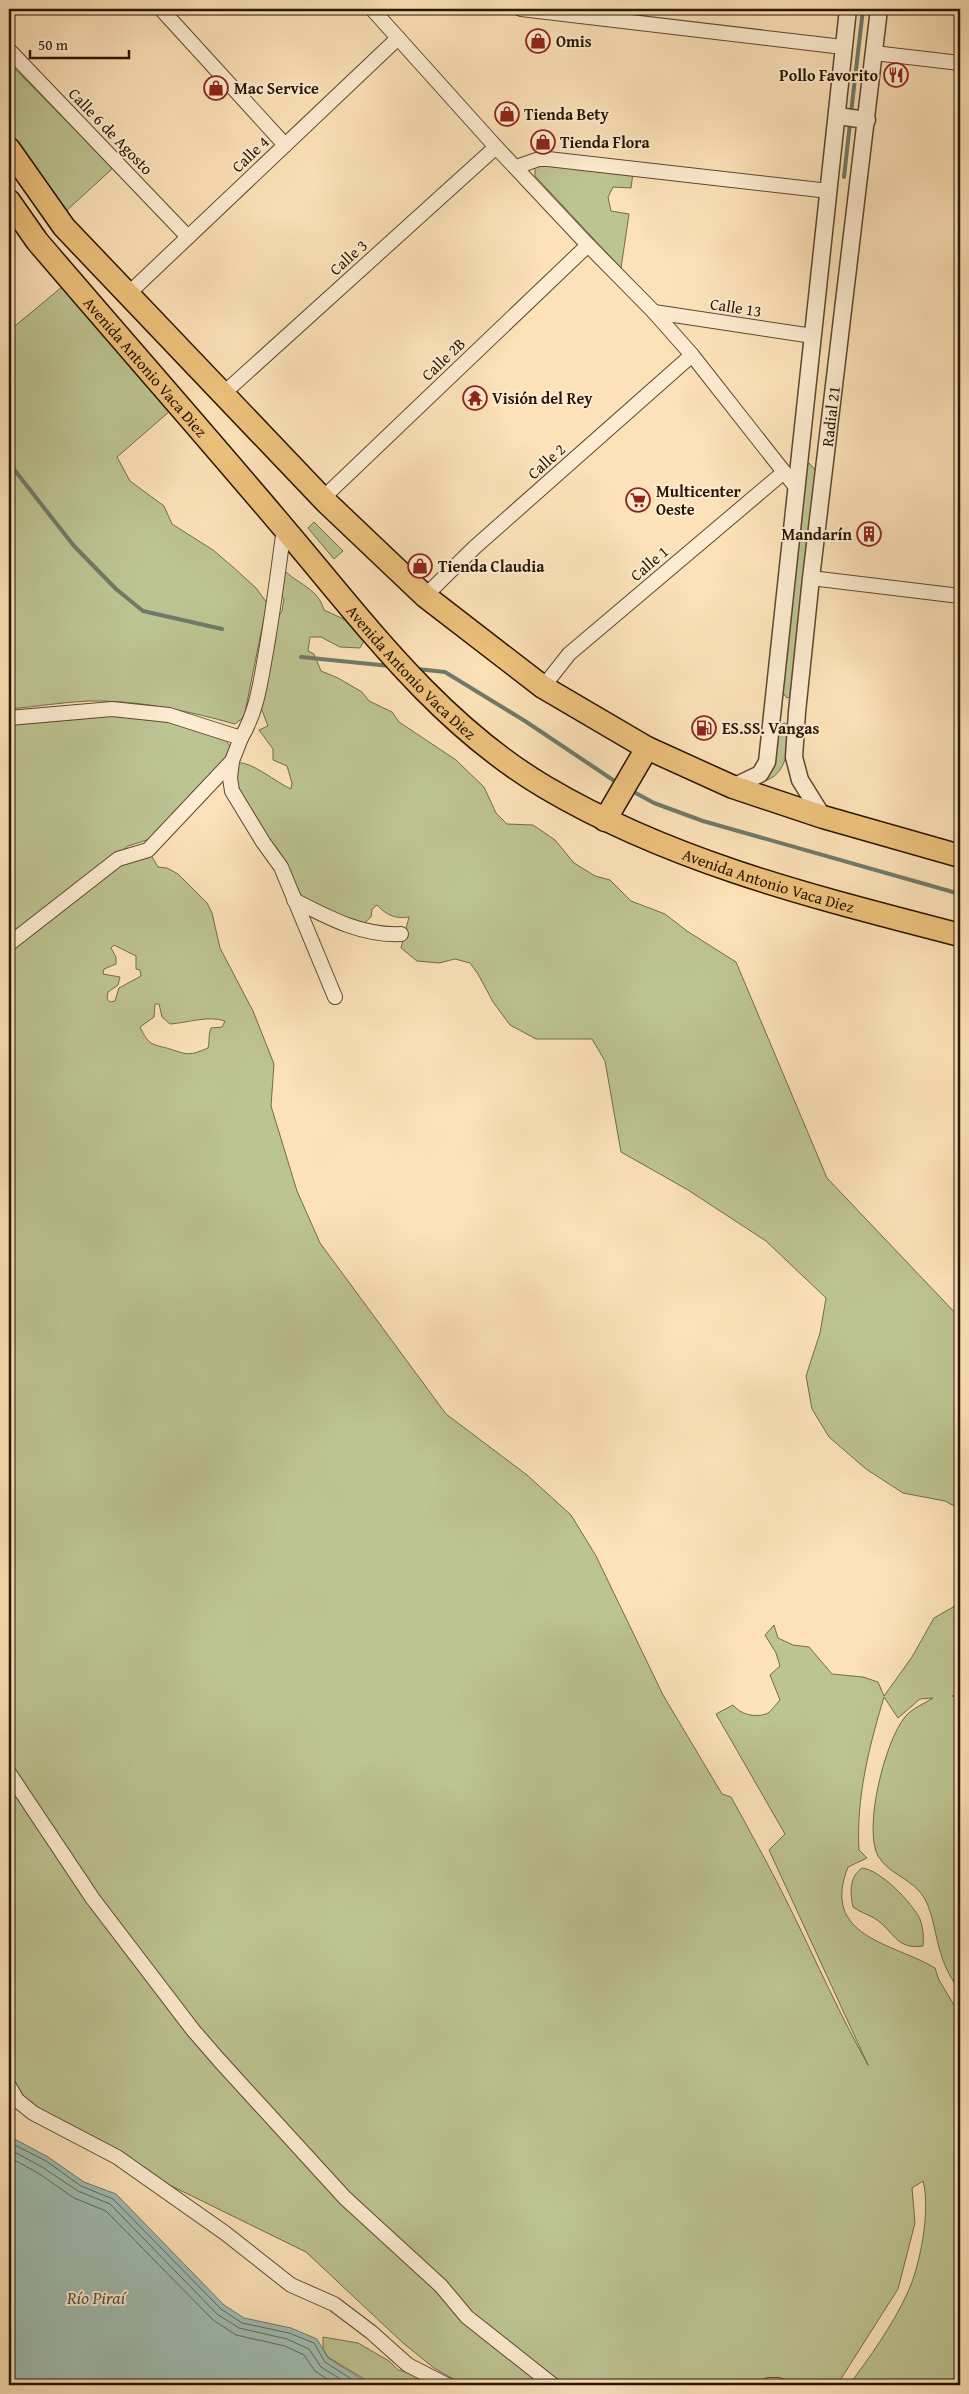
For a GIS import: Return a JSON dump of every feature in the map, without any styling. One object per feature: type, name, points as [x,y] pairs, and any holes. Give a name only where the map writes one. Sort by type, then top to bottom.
[{"type":"highway","name":"Avenida Antonio Vaca Diez","points":[[9,149],[64,226],[127,295],[224,393],[322,498],[425,596],[543,687],[642,757],[823,817],[960,856]]},
{"type":"highway","name":"Avenida Antonio Vaca Diez","points":[[9,201],[37,241],[372,632],[439,706],[484,746],[543,786],[608,814],[681,853],[755,878],[960,935]]},
{"type":"highway","points":[[608,814],[642,757]]},
{"type":"street","points":[[161,9],[285,145]]},
{"type":"street","points":[[372,9],[496,147],[692,354],[795,486]]},
{"type":"street","points":[[521,9],[600,13],[843,47]]},
{"type":"street","name":"Radial 21","points":[[733,787],[760,774],[767,762],[774,708],[795,486],[829,191],[840,117],[843,47],[848,9]]},
{"type":"street","name":"Radial 21","points":[[823,817],[800,780],[794,757],[797,712],[864,120],[879,9]]},
{"type":"street","name":"Calle 4","points":[[127,295],[398,38]]},
{"type":"street","name":"Calle 6 de Agosto","points":[[9,50],[188,237]]},
{"type":"street","points":[[874,53],[960,63]]},
{"type":"street","points":[[840,117],[864,120]]},
{"type":"street","name":"Calle 3","points":[[224,393],[496,147]]},
{"type":"street","points":[[516,167],[539,159],[548,159],[829,191]]},
{"type":"street","name":"Calle 2B","points":[[322,498],[588,245]]},
{"type":"street","name":"Calle 13","points":[[654,312],[813,336]]},
{"type":"street","name":"Calle 2","points":[[425,596],[483,540],[692,354]]},
{"type":"street","name":"Calle 1","points":[[543,687],[569,654],[784,472]]},
{"type":"street","points":[[284,528],[272,618],[258,698],[250,722],[232,761],[230,778],[232,791],[263,842],[281,867],[335,997]]},
{"type":"street","points":[[811,578],[960,596]]},
{"type":"street","points":[[774,708],[797,712]]},
{"type":"street","points":[[9,718],[112,709],[170,715],[241,738]]},
{"type":"street","points":[[9,944],[118,859],[148,850],[232,761]]},
{"type":"street","points":[[294,900],[355,929],[386,935],[401,934]]},
{"type":"street","points":[[9,1773],[93,1899],[193,2030],[345,2198],[441,2286],[467,2317],[553,2385]]},
{"type":"street","points":[[9,2086],[17,2100],[32,2113],[117,2157],[225,2233],[291,2285],[334,2304],[408,2365],[447,2385]]},
{"type":"street","points":[[769,2385],[778,2385]]},
{"type":"green space","points":[[9,63],[113,168],[65,212],[9,130]]},
{"type":"green space","points":[[535,165],[633,173],[631,188],[613,187],[608,197],[611,211],[629,214],[621,268],[535,176]]},
{"type":"green space","points":[[63,286],[170,411],[117,457],[130,481],[164,506],[172,524],[213,550],[233,567],[256,588],[267,603],[244,717],[235,724],[181,711],[126,702],[89,701],[9,709],[9,331]]},
{"type":"green space","points":[[809,463],[818,473],[793,696],[787,698],[782,692],[805,465]]},
{"type":"green space","points":[[314,522],[343,551],[334,559],[308,528]]},
{"type":"green space","points":[[283,569],[317,596],[324,610],[350,622],[365,639],[360,648],[340,647],[321,637],[310,637],[308,651],[314,654],[321,671],[338,678],[362,692],[369,701],[392,712],[399,722],[456,760],[484,787],[496,813],[507,824],[533,825],[555,840],[574,863],[595,876],[610,880],[631,901],[665,914],[687,931],[736,962],[827,1178],[960,1318],[960,1509],[945,1501],[903,1493],[866,1469],[829,1437],[812,1409],[806,1376],[820,1333],[826,1298],[766,1241],[688,1190],[621,1152],[605,1061],[592,1039],[536,1039],[510,1025],[493,1002],[470,963],[455,959],[439,963],[417,961],[401,948],[409,917],[391,916],[377,905],[372,909],[371,917],[361,926],[351,923],[346,917],[332,913],[325,907],[311,904],[301,897],[264,830],[245,804],[236,780],[238,763],[243,763],[250,765],[291,789],[292,783],[287,766],[273,760],[273,749],[259,730],[268,726],[260,705],[276,620],[282,611],[284,599],[281,595]]},
{"type":"green space","points":[[100,714],[174,722],[222,736],[233,750],[228,759],[150,839],[128,846],[9,940],[9,725],[81,719]]},
{"type":"green space","points":[[784,723],[789,725],[787,753],[784,762],[775,776],[756,783],[775,761],[780,726]]},
{"type":"green space","points":[[151,855],[158,867],[167,868],[178,874],[207,903],[212,913],[220,948],[253,1011],[274,1064],[271,1106],[297,1191],[320,1243],[446,1414],[527,1475],[571,1515],[596,1556],[663,1695],[722,1794],[731,1797],[755,1840],[868,2065],[769,1850],[785,1834],[716,1714],[733,1705],[743,1713],[752,1715],[766,1714],[780,1700],[770,1675],[780,1666],[776,1653],[765,1635],[774,1625],[778,1638],[793,1645],[809,1647],[832,1674],[863,1677],[878,1682],[884,1696],[912,1657],[934,1618],[960,1603],[960,1695],[952,1696],[960,1697],[960,1991],[945,1964],[925,1899],[915,1887],[888,1868],[878,1856],[874,1843],[873,1826],[878,1785],[890,1745],[905,1717],[933,1698],[920,1699],[898,1718],[884,1697],[873,1735],[862,1792],[859,1850],[867,1858],[848,1867],[842,1890],[844,1909],[852,1923],[865,1934],[882,1944],[935,1968],[939,1980],[960,2015],[960,2133],[958,2147],[960,2162],[960,2385],[849,2385],[888,2329],[912,2283],[920,2254],[925,2222],[926,2207],[923,2181],[912,2188],[915,2223],[898,2289],[837,2385],[794,2385],[784,2379],[774,2378],[758,2385],[561,2385],[492,2332],[365,2210],[217,2052],[138,1952],[9,1766],[9,948],[118,862]],"holes":[[[114,945],[136,956],[136,969],[140,970],[141,976],[119,988],[115,1001],[110,1002],[107,999],[108,992],[118,985],[120,977],[103,974],[104,969],[116,964],[116,957],[111,948]],[[155,1004],[159,1004],[162,1017],[170,1024],[205,1019],[225,1021],[222,1027],[211,1028],[208,1048],[189,1054],[159,1046],[146,1038],[140,1027],[154,1017]]]},
{"type":"green space","points":[[9,1781],[275,2129],[548,2385],[461,2385],[434,2368],[403,2343],[306,2252],[145,2173],[33,2109],[15,2088],[9,2077]]},
{"type":"green space","points":[[862,1868],[870,1870],[887,1881],[916,1912],[923,1932],[923,1946],[906,1945],[881,1923],[853,1907],[851,1891],[853,1881]]},
{"type":"green space","points":[[323,2337],[358,2343],[389,2361],[398,2370],[413,2371],[435,2385],[374,2385],[328,2357],[323,2349]]},
{"type":"water","name":"Río Piraí","points":[[9,2136],[48,2157],[84,2182],[116,2194],[224,2305],[244,2318],[291,2328],[317,2339],[328,2358],[371,2385],[9,2385]]},
{"type":"waterway","points":[[851,113],[863,9]]},
{"type":"waterway","points":[[844,177],[850,123]]},
{"type":"waterway","points":[[9,463],[74,546],[116,589],[143,611],[222,629]]},
{"type":"waterway","points":[[301,657],[390,666]]},
{"type":"waterway","points":[[417,669],[445,672],[525,721],[619,784]]},
{"type":"waterway","points":[[632,791],[654,803],[703,821],[960,894]]},
{"type":"place","name":"Omis","points":[[538,41]]},
{"type":"place","name":"Pollo Favorito","points":[[896,75]]},
{"type":"place","name":"Mac Service","points":[[216,88]]},
{"type":"place","name":"Tienda Bety","points":[[507,114]]},
{"type":"place","name":"Tienda Flora","points":[[543,142]]},
{"type":"place","name":"Visión del Rey","points":[[475,398]]},
{"type":"place","name":"Multicenter Oeste","points":[[638,500]]},
{"type":"place","name":"Mandarín","points":[[869,534]]},
{"type":"place","name":"Tienda Claudia","points":[[420,566]]},
{"type":"place","name":"ES.SS. Vangas","points":[[704,728]]}]
